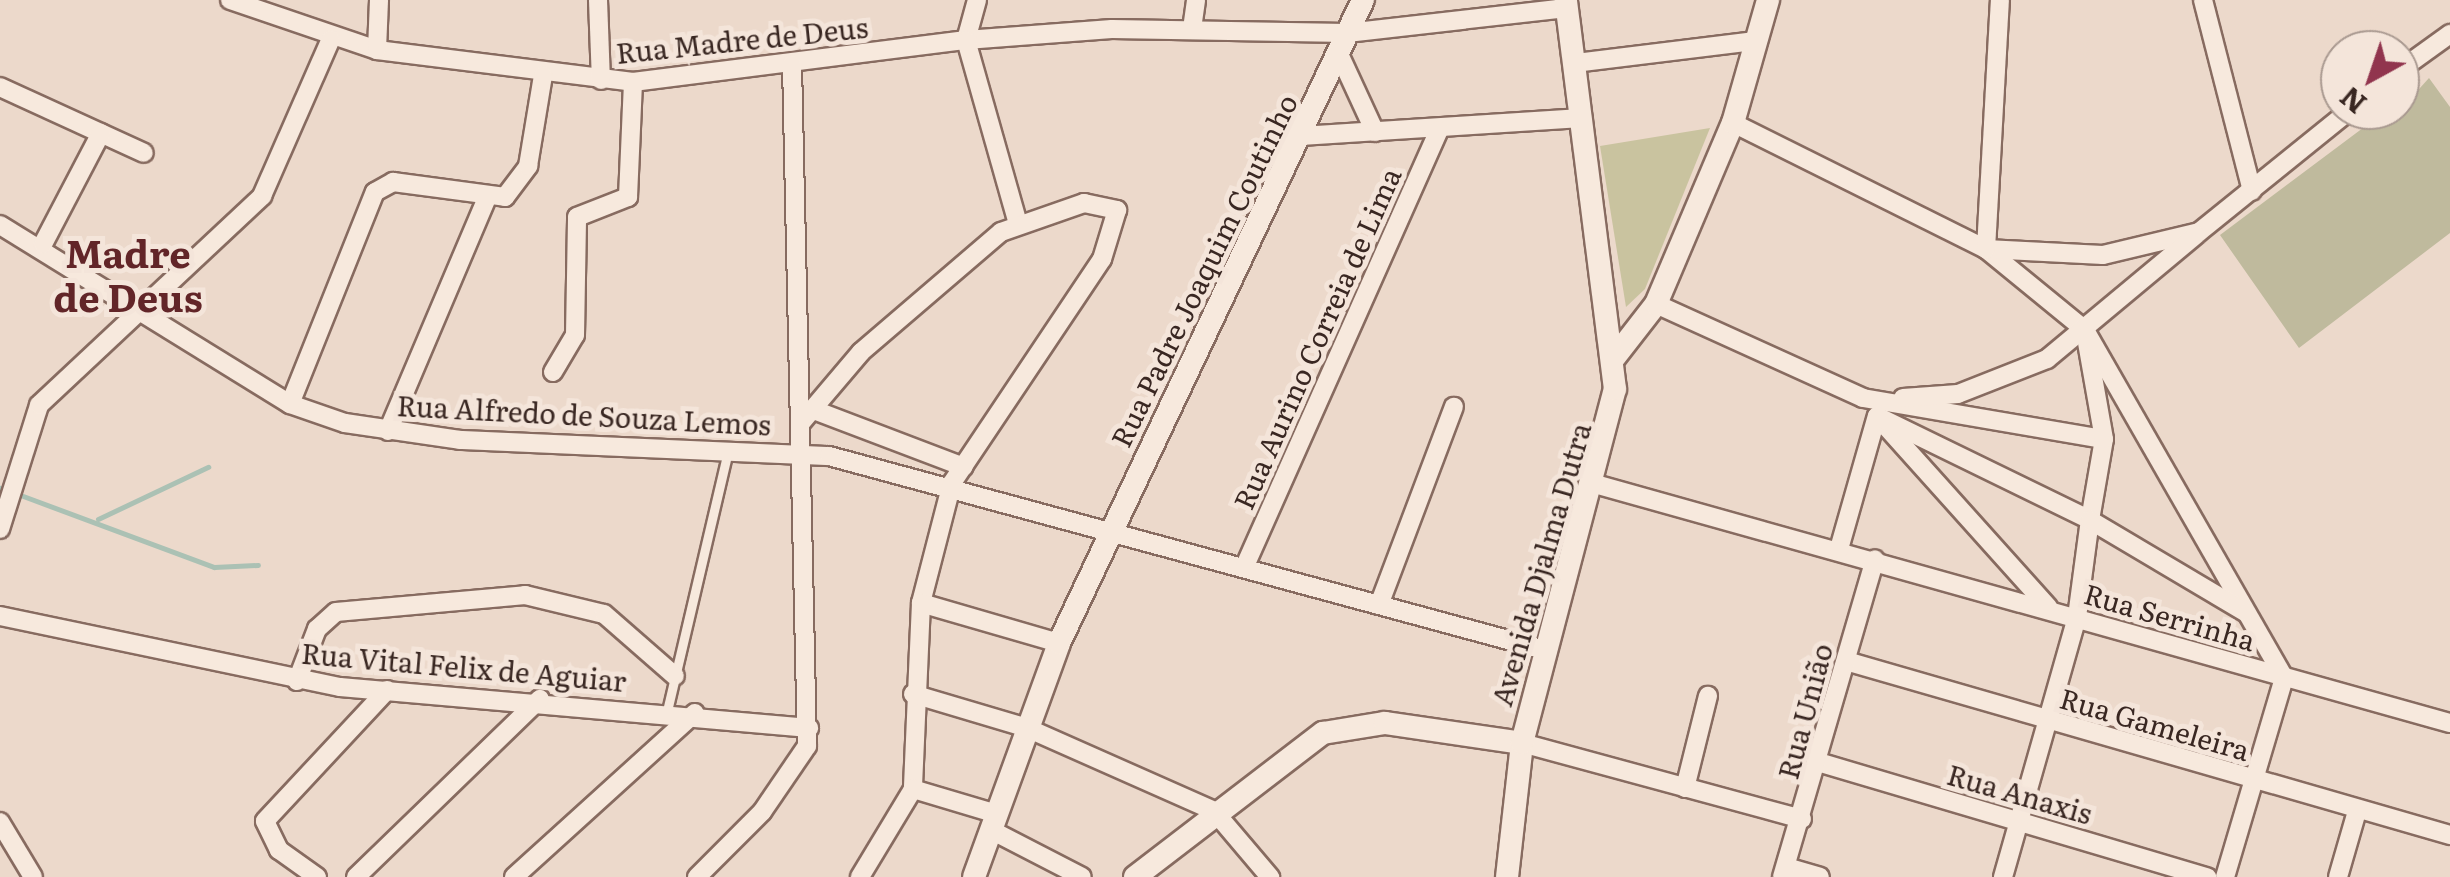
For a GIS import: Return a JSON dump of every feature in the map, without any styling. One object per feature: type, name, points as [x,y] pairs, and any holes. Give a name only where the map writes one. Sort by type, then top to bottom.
[{"type":"street","name":"Rua Madre de Deus","points":[[230,0],[331,39],[377,50],[543,74],[632,82],[966,40],[1192,29],[1343,43],[1566,4]]},
{"type":"street","points":[[377,50],[379,0]]},
{"type":"street","points":[[598,0],[601,80]]},
{"type":"street","points":[[976,0],[966,40],[1018,224]]},
{"type":"street","points":[[1192,29],[1196,0]]},
{"type":"street","name":"Rua Padre Joaquim Coutinho","points":[[974,877],[1059,643],[1363,0]]},
{"type":"street","name":"Avenida Djalma Dutra","points":[[1507,877],[1522,743],[1545,650],[1595,484],[1614,358],[1656,304],[1733,123],[1768,0]]},
{"type":"street","points":[[1986,249],[2000,0]]},
{"type":"street","points":[[2203,0],[2252,190]]},
{"type":"street","points":[[1566,4],[1614,358]]},
{"type":"street","points":[[2420,56],[2450,34]]},
{"type":"street","points":[[0,530],[39,405],[262,196],[331,39]]},
{"type":"street","points":[[1575,63],[1755,41]]},
{"type":"street","points":[[1343,43],[1375,132]]},
{"type":"street","name":"Rua Alfredo de Souza Lemos","points":[[697,877],[796,772],[808,728],[800,453],[807,417],[792,64]]},
{"type":"street","points":[[290,404],[380,186],[486,200],[513,191],[528,166],[543,74]]},
{"type":"street","points":[[553,372],[575,335],[578,217],[628,197],[632,82]]},
{"type":"street","points":[[0,86],[144,153]]},
{"type":"street","points":[[1302,136],[1580,118]]},
{"type":"street","points":[[1733,123],[1986,249],[2085,330],[2284,678],[2225,877]]},
{"type":"street","name":"Rua Aurino Correia de Lima","points":[[1244,568],[1439,130]]},
{"type":"street","points":[[1863,398],[1958,394],[2047,359],[2326,130]]},
{"type":"street","points":[[42,244],[101,133]]},
{"type":"street","points":[[388,431],[486,200]]},
{"type":"street","points":[[860,877],[914,789],[913,694],[921,604],[952,483],[964,467],[1102,259],[1118,228],[1112,204],[1084,203],[1018,224],[861,352],[807,417],[964,467]]},
{"type":"street","name":"Rua Alfredo de Souza Lemos","points":[[0,225],[42,244],[290,404],[388,431],[800,453],[952,483],[1111,532],[1545,650]]},
{"type":"street","points":[[1986,249],[2102,255],[2200,232]]},
{"type":"street","points":[[1656,304],[1863,398],[2104,439]]},
{"type":"street","points":[[2003,877],[2077,617],[2104,439],[2085,330]]},
{"type":"street","points":[[1863,398],[2050,609]]},
{"type":"street","points":[[1380,605],[1454,407]]},
{"type":"street","points":[[1877,416],[2090,520],[2246,613]]},
{"type":"street","points":[[1840,549],[1877,416]]},
{"type":"street","name":"Rua Serrinha","points":[[1595,484],[1875,558],[2450,723]]},
{"type":"street","name":"Rua União","points":[[1784,872],[1875,558]]},
{"type":"street","points":[[297,681],[317,628],[336,612],[525,594],[604,614],[675,676]]},
{"type":"street","points":[[921,604],[1059,643]]},
{"type":"street","name":"Rua Vital Felix de Aguiar","points":[[0,616],[297,681],[695,713],[808,728]]},
{"type":"street","name":"Rua Gameleira","points":[[1846,661],[2450,835]]},
{"type":"street","points":[[317,877],[279,850],[265,821],[387,690]]},
{"type":"street","points":[[913,694],[1027,728],[1214,811],[1270,877]]},
{"type":"street","points":[[1685,788],[1708,696]]},
{"type":"street","points":[[356,877],[540,699]]},
{"type":"street","points":[[514,877],[695,713]]},
{"type":"street","points":[[1135,877],[1214,811],[1345,726],[1434,727],[1522,743],[1802,820]]},
{"type":"street","name":"Rua Anaxis","points":[[1818,762],[2207,877]]},
{"type":"street","points":[[914,789],[994,822],[1082,877]]},
{"type":"street","points":[[2338,877],[2356,811]]},
{"type":"street","points":[[0,822],[33,877]]},
{"type":"street","points":[[1784,872],[1820,877]]},
{"type":"lane","points":[[666,711],[728,451]]},
{"type":"shaded area","points":[[2429,78],[2450,107],[2450,233],[2299,348],[2220,235],[2360,130],[2420,130],[2420,88]]},
{"type":"shaded area","points":[[1710,128],[1645,289],[1626,307],[1600,146]]},
{"type":"waterway","points":[[98,519],[208,467]]},
{"type":"waterway","points":[[23,496],[214,567],[258,565]]},
{"type":"district","name":"Madre de Deus","points":[[128,274]]}]
